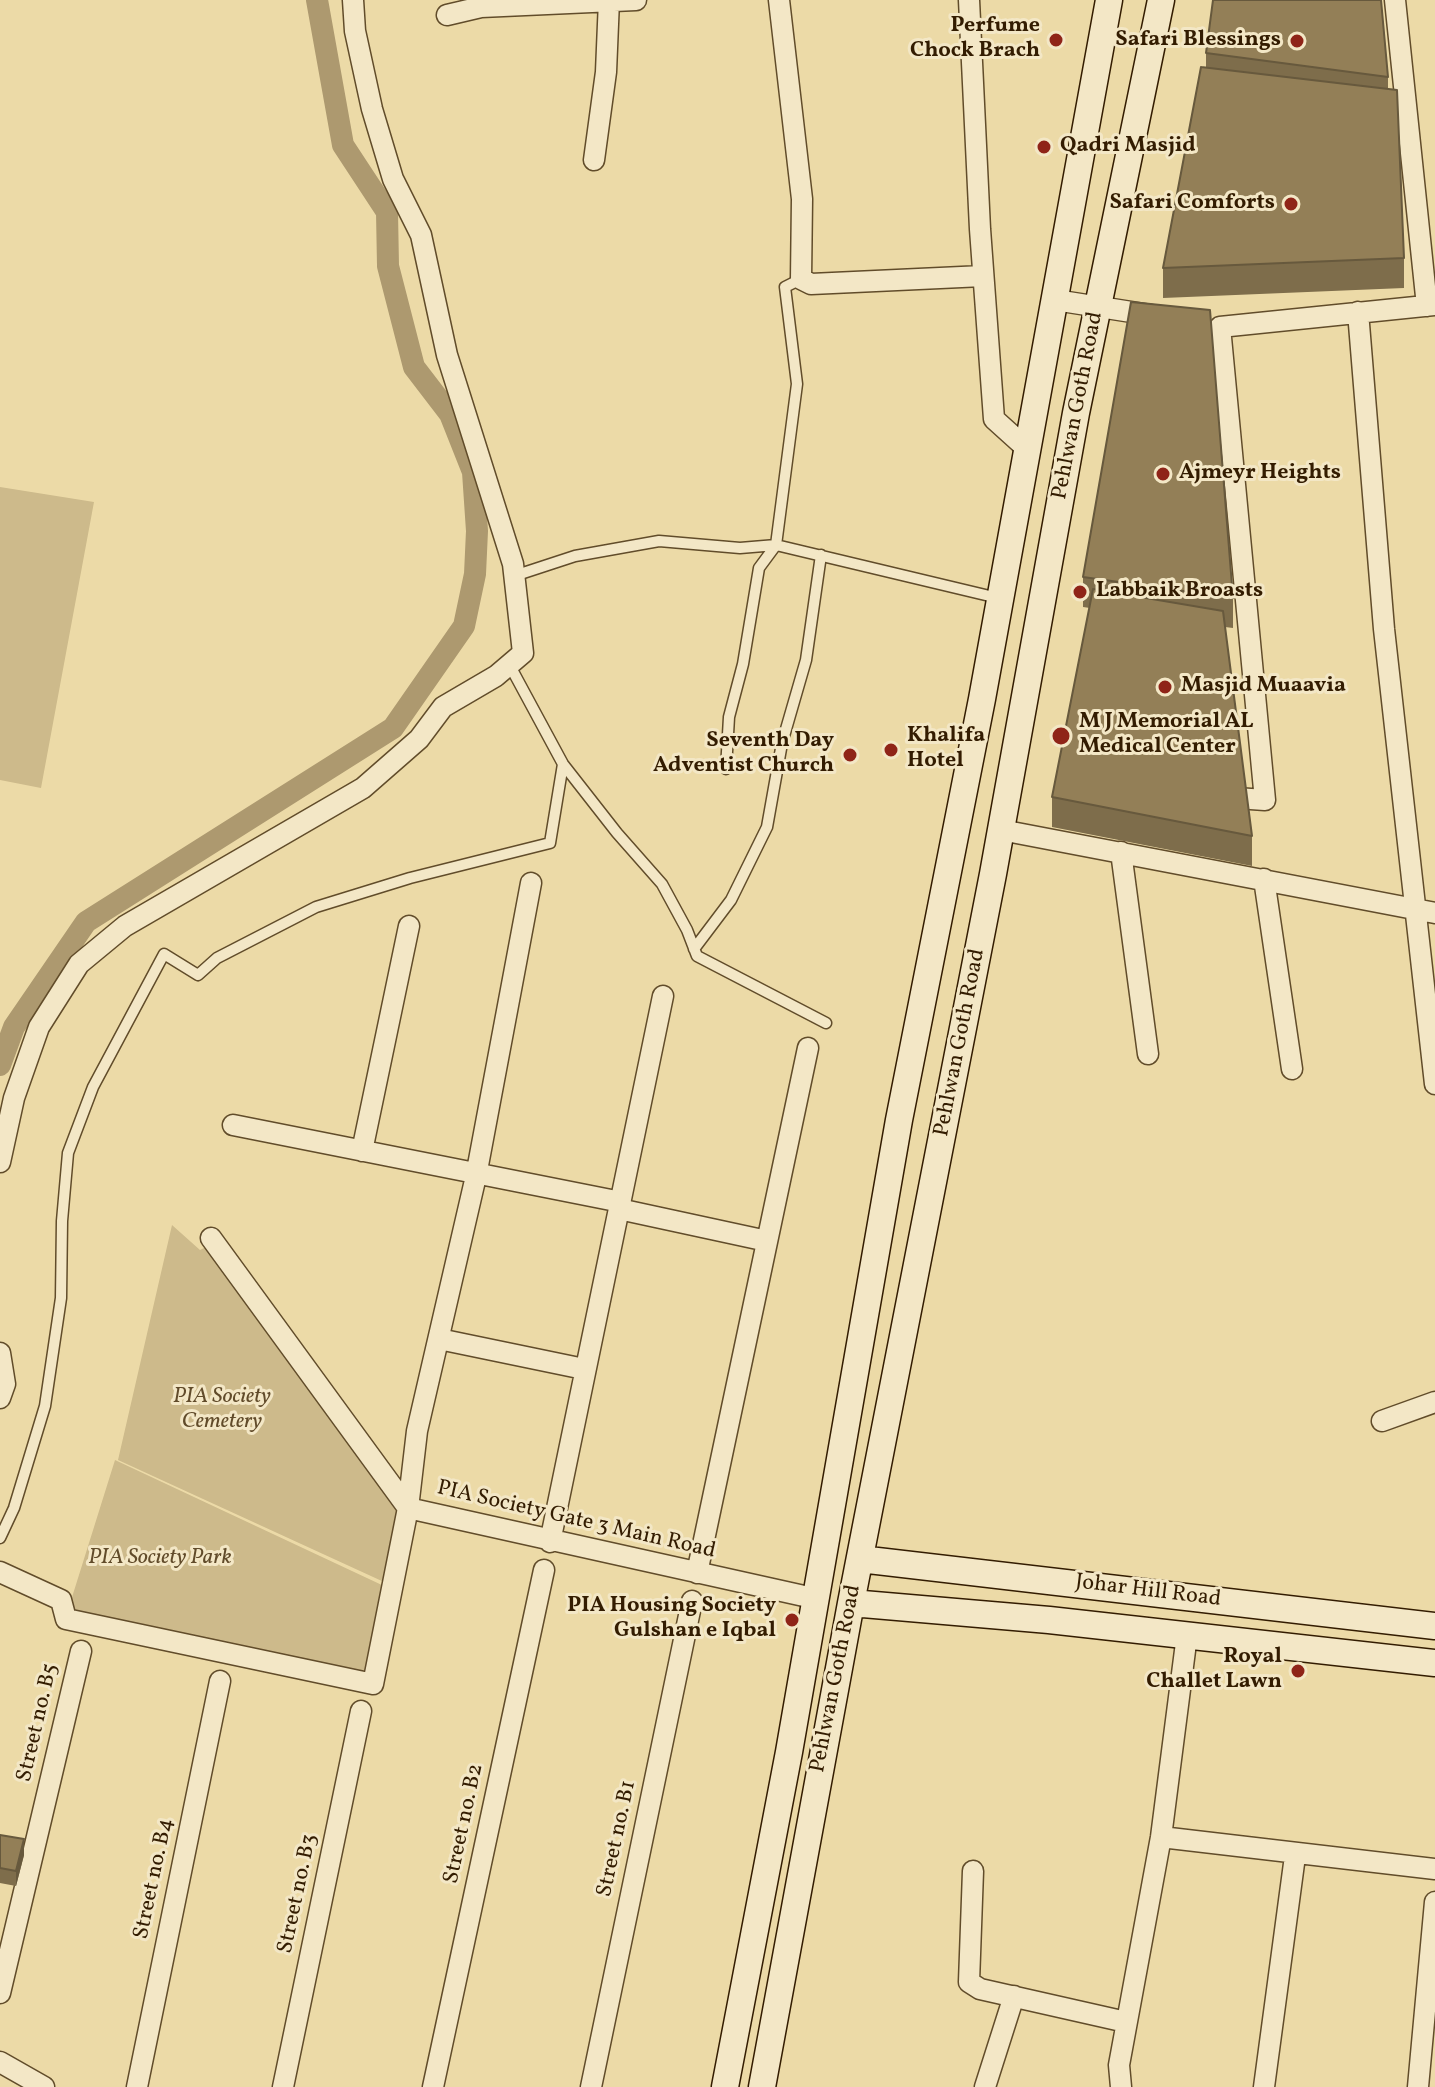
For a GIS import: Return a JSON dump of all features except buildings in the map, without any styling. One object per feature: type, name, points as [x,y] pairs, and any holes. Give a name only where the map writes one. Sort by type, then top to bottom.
[{"type":"main road","name":"Pehlwan Goth Road","points":[[725,2087],[847,1426],[899,1120],[965,786],[1109,0]]},
{"type":"main road","name":"Pehlwan Goth Road","points":[[762,2087],[1098,305],[1161,0]]},
{"type":"main road","points":[[1007,555],[1049,563]]},
{"type":"main road","points":[[965,786],[1007,796]]},
{"type":"main road","points":[[847,1426],[886,1435]]},
{"type":"main road","name":"Johar Hill Road","points":[[860,1559],[1435,1626]]},
{"type":"main road","points":[[851,1603],[1187,1635],[1435,1663]]},
{"type":"main road","points":[[793,1725],[828,1732]]},
{"type":"street","points":[[0,1162],[14,1098],[39,1027],[79,964],[125,926],[363,788],[419,739],[443,707],[523,653],[514,576],[481,456],[447,355],[421,235],[393,179],[372,109],[355,31],[353,0]]},
{"type":"street","points":[[447,15],[481,7],[636,0]]},
{"type":"street","points":[[779,0],[802,199],[801,279],[811,284],[983,276]]},
{"type":"street","points":[[969,0],[983,276],[994,419],[1025,447]]},
{"type":"street","points":[[1205,796],[1265,800],[1212,326],[1431,306],[1395,0]]},
{"type":"street","points":[[594,160],[606,72],[609,1]]},
{"type":"street","points":[[1055,300],[1174,319]]},
{"type":"street","points":[[1358,312],[1384,629],[1425,912],[1435,1084]]},
{"type":"street","points":[[1001,830],[1425,912]]},
{"type":"street","points":[[1121,852],[1148,1054]]},
{"type":"street","points":[[1264,879],[1292,1069]]},
{"type":"street","points":[[408,1508],[417,1431],[476,1176],[531,883]]},
{"type":"street","points":[[362,1151],[409,926]]},
{"type":"street","points":[[550,1542],[663,996]]},
{"type":"street","points":[[697,1573],[808,1048]]},
{"type":"street","points":[[233,1125],[620,1205],[767,1241]]},
{"type":"street","points":[[211,1238],[408,1508]]},
{"type":"street","points":[[439,1339],[584,1369]]},
{"type":"street","points":[[0,1353],[5,1384],[0,1398]]},
{"type":"street","points":[[1382,1421],[1435,1402]]},
{"type":"street","name":"PIA Society Gate 3 Main Road","points":[[0,1572],[61,1600],[66,1619],[373,1684],[408,1508],[813,1598]]},
{"type":"street","name":"Street no. B2","points":[[433,2087],[544,1570]]},
{"type":"street","name":"Street no. B1","points":[[591,2087],[692,1601]]},
{"type":"street","points":[[1121,2087],[1119,2065],[1161,1837],[1187,1635]]},
{"type":"street","name":"Street no. B5","points":[[0,1993],[5,1947],[81,1651]]},
{"type":"street","name":"Street no. B4","points":[[137,2087],[220,1681]]},
{"type":"street","name":"Street no. B3","points":[[283,2087],[361,1711]]},
{"type":"street","points":[[1161,1837],[1295,1856],[1435,1869]]},
{"type":"street","points":[[1264,2087],[1295,1856]]},
{"type":"street","points":[[973,1871],[966,1975],[980,1989],[1126,2022]]},
{"type":"street","points":[[1418,2087],[1435,1902]]},
{"type":"street","points":[[985,2087],[1014,1996]]},
{"type":"street","points":[[0,2062],[44,2087]]},
{"type":"lane","points":[[726,769],[729,717],[743,664],[759,568],[776,545],[797,384],[785,287],[801,279]]},
{"type":"lane","points":[[514,576],[575,556],[659,541],[740,548],[776,545],[998,598]]},
{"type":"lane","points":[[694,949],[731,900],[767,827],[782,743],[806,660],[821,555]]},
{"type":"lane","points":[[509,664],[563,764],[662,884],[697,956],[826,1023]]},
{"type":"lane","points":[[0,1538],[14,1508],[45,1406],[61,1298],[62,1221],[68,1153],[93,1087],[164,954],[198,975],[217,958],[316,907],[410,878],[550,843],[563,764]]},
{"type":"green space","points":[[0,487],[94,502],[41,788],[0,780]]},
{"type":"green space","name":"PIA Society Cemetery","points":[[172,1225],[200,1250],[208,1246],[408,1509],[384,1582],[118,1460]]},
{"type":"green space","name":"PIA Society Park","points":[[115,1460],[384,1586],[366,1675],[68,1610]]},
{"type":"waterway","points":[[0,1065],[14,1027],[86,922],[393,728],[464,626],[475,574],[477,531],[473,472],[450,414],[414,367],[388,266],[387,212],[343,145],[317,0]]},
{"type":"place","name":"Perfume Chock Brach","points":[[1056,40]]},
{"type":"place","name":"Safari Blessings","points":[[1297,41]]},
{"type":"place","name":"Qadri Masjid","points":[[1044,147]]},
{"type":"place","name":"Safari Comforts","points":[[1291,204]]},
{"type":"place","name":"Ajmeyr Heights","points":[[1163,474]]},
{"type":"place","name":"Labbaik Broasts","points":[[1080,592]]},
{"type":"place","name":"Masjid Muaavia","points":[[1165,687]]},
{"type":"place","name":"M J Memorial AL Medical Center","points":[[1061,736]]},
{"type":"place","name":"Khalifa Hotel","points":[[891,750]]},
{"type":"place","name":"Seventh Day Adventist Church","points":[[850,755]]},
{"type":"place","name":"PIA Housing Society Gulshan e Iqbal","points":[[792,1620]]},
{"type":"place","name":"Royal Challet Lawn","points":[[1298,1671]]}]
